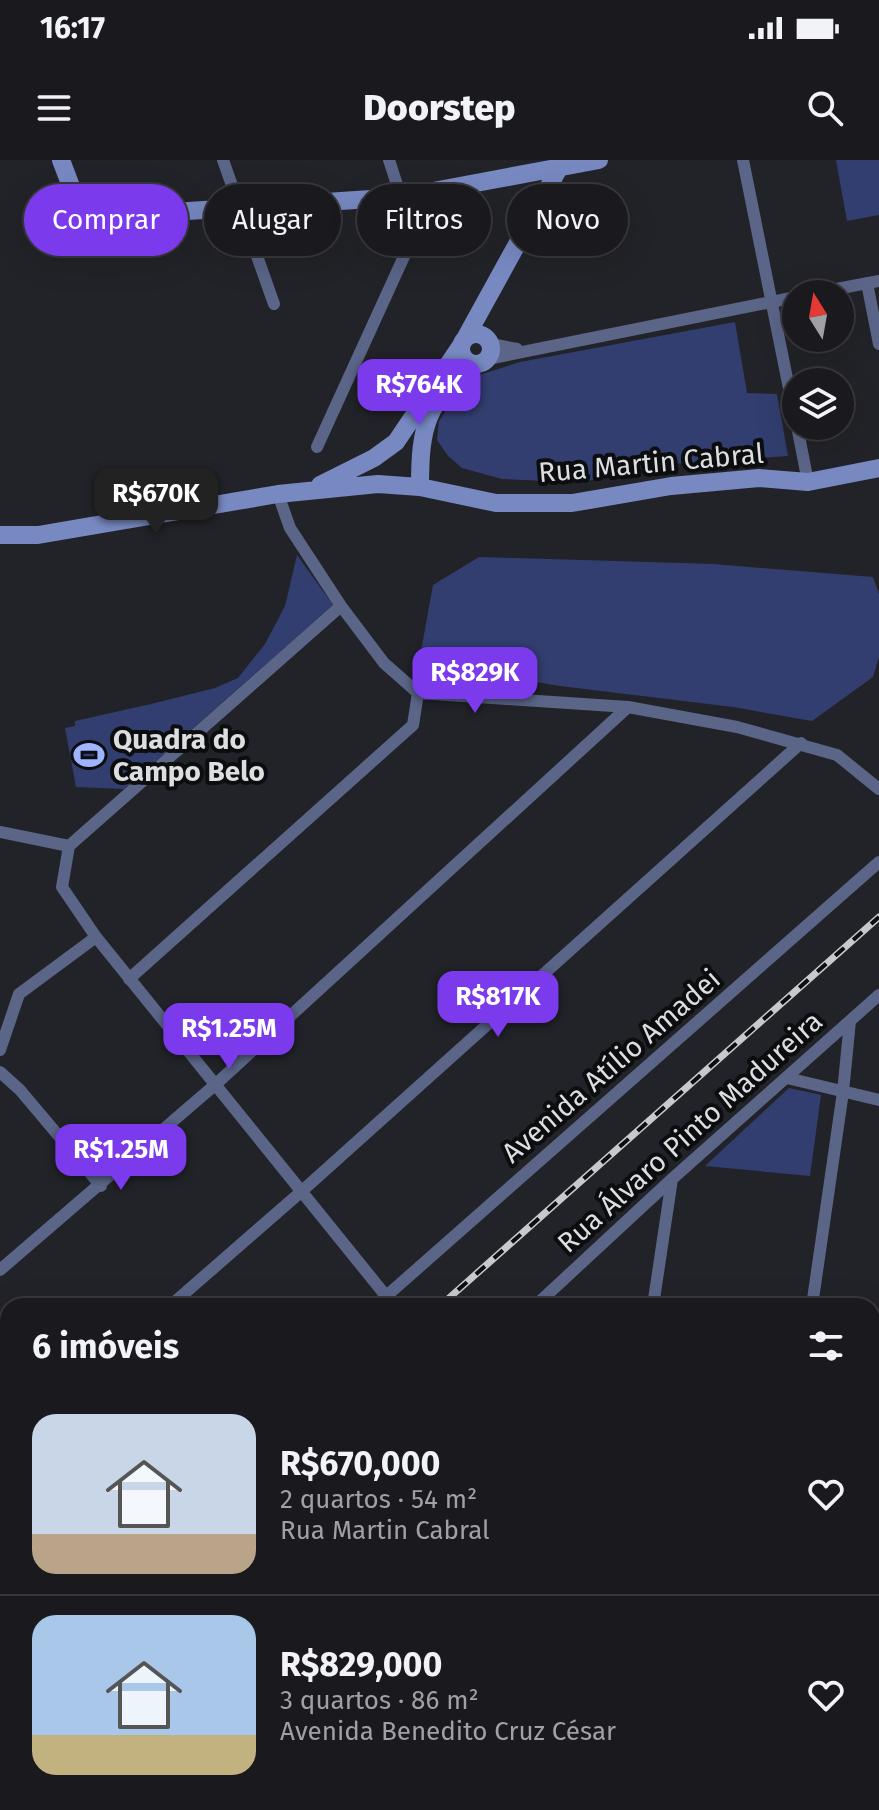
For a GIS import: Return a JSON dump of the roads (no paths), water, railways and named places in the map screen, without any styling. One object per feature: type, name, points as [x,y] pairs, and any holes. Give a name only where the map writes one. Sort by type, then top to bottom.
[{"type":"main road","points":[[61,160],[83,218],[204,211]]},
{"type":"main road","points":[[471,184],[557,164],[599,160]]},
{"type":"main road","points":[[420,487],[423,428],[435,403],[478,347],[488,296],[557,164]]},
{"type":"main road","points":[[310,490],[374,458],[396,442],[478,347]]},
{"type":"main road","points":[[396,442],[412,447],[420,455]]},
{"type":"main road","points":[[374,458],[378,484]]},
{"type":"main road","name":"Rua Martin Cabral","points":[[0,535],[38,535],[278,494],[378,484],[420,487],[496,503],[572,503],[671,486],[759,478],[808,482],[879,468]]},
{"type":"street","points":[[223,160],[231,184]]},
{"type":"street","points":[[389,160],[397,184]]},
{"type":"street","points":[[743,160],[785,368]]},
{"type":"street","points":[[257,256],[274,304]]},
{"type":"street","points":[[317,447],[404,256]]},
{"type":"street","points":[[873,282],[879,344]]},
{"type":"street","points":[[478,347],[536,349],[782,299]]},
{"type":"street","points":[[799,440],[808,482]]},
{"type":"street","points":[[278,494],[290,528],[341,606],[384,663],[418,693],[628,707],[737,727],[837,755],[879,789]]},
{"type":"street","points":[[341,606],[69,846],[62,887],[129,979],[386,1296]]},
{"type":"street","points":[[129,979],[413,725],[418,693]]},
{"type":"street","points":[[0,1270],[216,1084],[628,707]]},
{"type":"street","points":[[179,1298],[801,743]]},
{"type":"street","points":[[0,832],[69,846]]},
{"type":"street","name":"Avenida Atílio Amadei","points":[[386,1296],[879,862]]},
{"type":"street","points":[[0,1050],[19,994],[96,937]]},
{"type":"street","name":"Rua Álvaro Pinto Madureira","points":[[544,1298],[879,995]]},
{"type":"street","points":[[813,1298],[843,1092],[850,1021]]},
{"type":"street","points":[[0,1072],[20,1090],[101,1186]]},
{"type":"street","points":[[787,1078],[879,1100]]},
{"type":"street","points":[[654,1298],[672,1179]]},
{"type":"railway","points":[[449,1298],[879,917]]},
{"type":"place","name":"Quadra do Campo Belo","points":[[89,755]]}]
